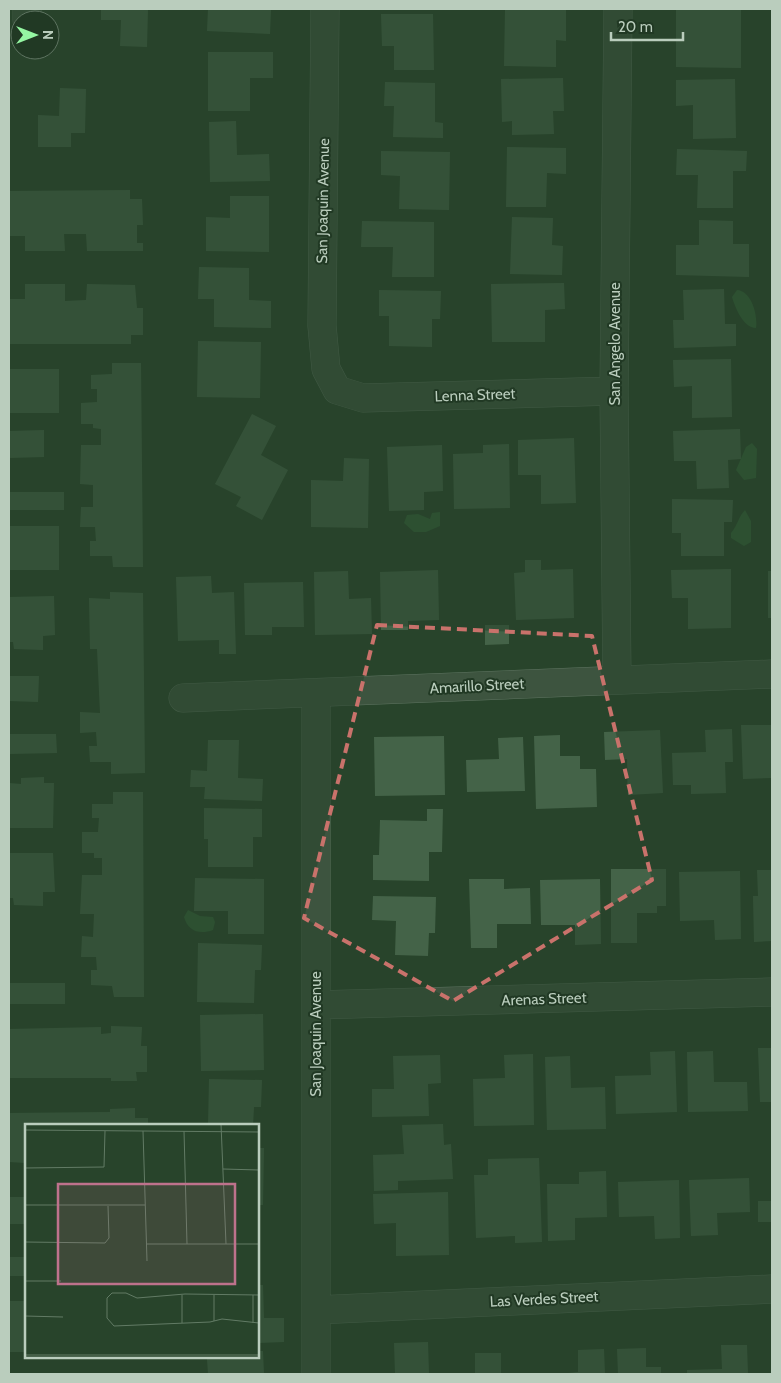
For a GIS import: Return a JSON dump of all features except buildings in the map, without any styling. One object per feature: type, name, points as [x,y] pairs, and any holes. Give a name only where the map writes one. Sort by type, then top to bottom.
[{"type":"street","name":"San Joaquin Avenue","points":[[325,9],[322,326],[326,369],[337,390]]},
{"type":"street","name":"San Angelo Avenue","points":[[617,680],[614,391],[618,9]]},
{"type":"street","name":"Lenna Street","points":[[337,390],[363,398],[614,391]]},
{"type":"street","name":"Amarillo Street","points":[[183,698],[772,674]]},
{"type":"street","name":"San Joaquin Avenue","points":[[316,694],[316,1374]]},
{"type":"street","name":"Arenas Street","points":[[316,1005],[772,992]]},
{"type":"street","name":"Las Verdes Street","points":[[316,1310],[772,1289]]},
{"type":"highlighted area","points":[[377,625],[592,636],[652,880],[453,1001],[304,918]]},
{"type":"shaded area","points":[[737,290],[747,295],[753,305],[756,328],[747,325],[737,311],[732,297]]},
{"type":"shaded area","points":[[752,443],[757,449],[756,478],[744,480],[736,470],[746,447]]},
{"type":"shaded area","points":[[745,510],[751,521],[751,542],[744,546],[731,538],[731,533]]},
{"type":"shaded area","points":[[440,512],[440,526],[426,532],[414,532],[404,523],[407,515],[418,514],[430,519],[432,513]]},
{"type":"shaded area","points":[[188,910],[200,916],[213,917],[215,922],[213,930],[199,932],[191,929],[184,917]]}]
